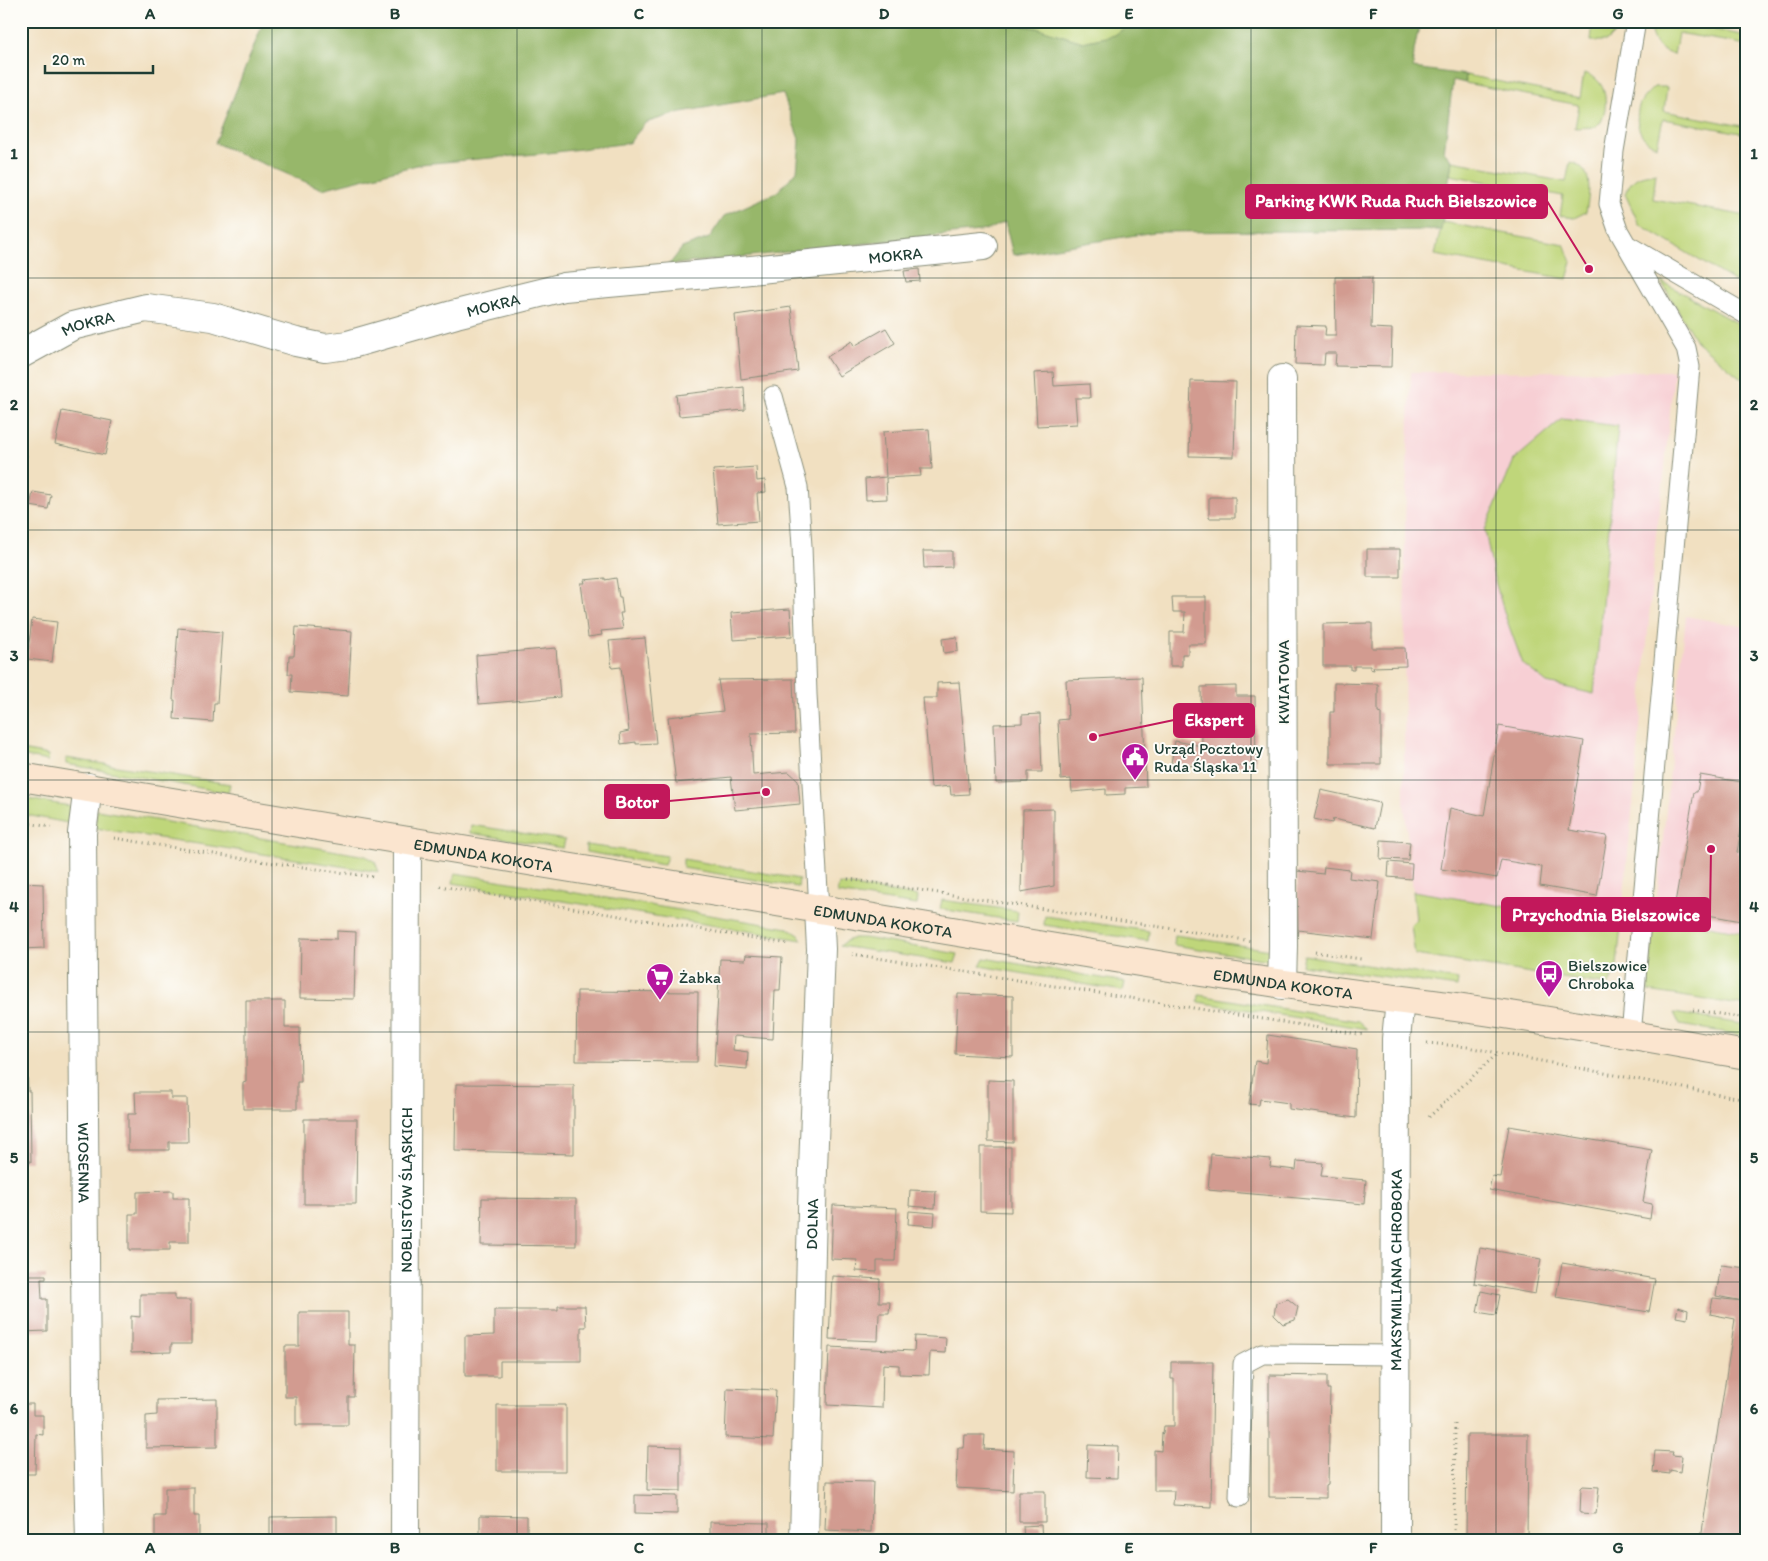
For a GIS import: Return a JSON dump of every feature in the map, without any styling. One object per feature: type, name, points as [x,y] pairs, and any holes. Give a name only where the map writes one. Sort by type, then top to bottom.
[{"type":"street","name":"MOKRA","points":[[21,354],[72,326],[146,308],[213,317],[296,342],[325,348],[348,345],[456,314],[564,287],[983,246]]},
{"type":"street","name":"KWIATOWA","points":[[1282,380],[1282,985]]},
{"type":"street","name":"EDMUNDA KOKOTA","points":[[21,777],[1282,985],[1473,1009],[1747,1055]]},
{"type":"street","name":"WIOSENNA","points":[[88,787],[82,833],[86,1397],[90,1540]]},
{"type":"street","name":"NOBLISTÓW ŚLĄSKICH","points":[[405,1540],[407,841]]},
{"type":"street","name":"DOLNA","points":[[804,1540],[821,949],[819,909]]},
{"type":"street","name":"MAKSYMILIANA CHROBOKA","points":[[1395,1540],[1396,1039],[1400,1000]]},
{"type":"lane","points":[[1632,1035],[1690,367],[1686,348],[1618,230],[1609,204],[1614,150],[1636,21]]},
{"type":"lane","points":[[1626,244],[1747,315]]},
{"type":"lane","points":[[773,396],[798,487],[819,909]]},
{"type":"lane","points":[[1239,1497],[1243,1364],[1262,1354],[1396,1355]]},
{"type":"path","points":[[21,822],[239,858],[407,881],[821,949],[1396,1039],[1467,1048],[1747,1100]]},
{"type":"path","points":[[817,874],[1362,959]]},
{"type":"path","points":[[1690,1010],[1747,1018]]},
{"type":"path","points":[[1425,1121],[1498,1053]]},
{"type":"path","points":[[1454,1540],[1455,1422]]},
{"type":"shaded area","points":[[1674,371],[1664,476],[1656,534],[1638,752],[1617,965],[1609,985],[1415,955],[1411,925],[1416,920],[1404,803],[1405,520],[1411,372]]},
{"type":"shaded area","points":[[1686,616],[1747,627],[1747,933],[1655,916]]},
{"type":"green space","points":[[264,21],[993,21],[1037,28],[1083,42],[1115,35],[1134,21],[1420,21],[1414,51],[1413,68],[1466,75],[1465,83],[1453,80],[1444,152],[1452,161],[1441,230],[1154,232],[1013,255],[1005,222],[988,230],[669,265],[682,248],[709,238],[724,216],[777,192],[797,171],[800,142],[783,94],[681,112],[645,123],[629,143],[548,153],[421,164],[322,189],[215,143]]},
{"type":"green space","points":[[993,21],[1134,21],[1115,35],[1083,42],[1037,28]]},
{"type":"green space","points":[[1593,21],[1617,21],[1614,34],[1607,41],[1591,41]]},
{"type":"green space","points":[[1651,21],[1679,21],[1679,23],[1747,36],[1747,45],[1678,33],[1674,55],[1663,50],[1655,42],[1650,27]]},
{"type":"green space","points":[[1584,73],[1596,79],[1603,88],[1605,105],[1603,117],[1601,122],[1594,127],[1575,128],[1579,105],[1465,83],[1466,75],[1580,98]]},
{"type":"green space","points":[[1654,87],[1667,87],[1664,111],[1747,127],[1747,134],[1663,119],[1657,146],[1651,144],[1643,136],[1637,119],[1640,103]]},
{"type":"green space","points":[[1452,161],[1566,182],[1570,162],[1578,165],[1587,175],[1589,190],[1586,212],[1574,218],[1560,216],[1563,196],[1450,175]]},
{"type":"green space","points":[[1656,173],[1653,199],[1747,216],[1747,289],[1639,224],[1625,194],[1630,184],[1636,178]]},
{"type":"green space","points":[[1442,222],[1564,244],[1572,262],[1567,279],[1435,255]]},
{"type":"green space","points":[[1661,281],[1747,329],[1747,383],[1696,341]]},
{"type":"green space","points":[[1562,419],[1618,426],[1594,694],[1547,683],[1523,664],[1494,578],[1485,530],[1514,460]]},
{"type":"green space","points":[[21,750],[49,755],[48,761],[21,756]]},
{"type":"green space","points":[[66,758],[230,784],[228,793],[66,764]]},
{"type":"green space","points":[[21,798],[70,806],[68,823],[21,814]]},
{"type":"green space","points":[[97,810],[366,856],[375,862],[379,872],[95,828]]},
{"type":"green space","points":[[471,825],[565,840],[563,848],[470,833]]},
{"type":"green space","points":[[586,845],[667,856],[664,865],[586,852]]},
{"type":"green space","points":[[683,859],[799,879],[798,887],[683,868]]},
{"type":"green space","points":[[455,873],[788,928],[799,935],[802,940],[453,883]]},
{"type":"green space","points":[[839,884],[918,896],[917,905],[837,893]]},
{"type":"green space","points":[[1413,891],[1621,926],[1617,965],[1609,985],[1415,955],[1411,925],[1416,920]]},
{"type":"green space","points":[[942,900],[1018,911],[1017,921],[940,909]]},
{"type":"green space","points":[[1045,916],[1149,931],[1148,941],[1044,925]]},
{"type":"green space","points":[[1655,916],[1747,933],[1747,1006],[1648,991]]},
{"type":"green space","points":[[1175,935],[1270,950],[1269,960],[1174,945]]},
{"type":"green space","points":[[854,938],[864,938],[958,954],[955,963],[840,946]]},
{"type":"green space","points":[[1304,955],[1458,980],[1457,987],[1302,965]]},
{"type":"green space","points":[[984,958],[1125,982],[1123,991],[980,966]]},
{"type":"green space","points":[[1199,995],[1358,1021],[1367,1029],[1198,1002]]},
{"type":"green space","points":[[1674,1013],[1747,1025],[1747,1036],[1680,1025]]},
{"type":"building","points":[[919,269],[920,281],[906,282],[904,271]]},
{"type":"building","points":[[1335,277],[1372,277],[1371,328],[1392,329],[1391,367],[1335,366],[1336,353],[1325,353],[1324,365],[1295,364],[1296,325],[1326,326],[1325,335],[1336,335]]},
{"type":"building","points":[[791,307],[798,371],[741,379],[735,315]]},
{"type":"building","points":[[886,328],[895,343],[839,376],[827,357],[852,341],[854,346]]},
{"type":"building","points":[[1053,372],[1054,386],[1089,384],[1090,398],[1075,398],[1077,424],[1037,426],[1034,373]]},
{"type":"building","points":[[1191,381],[1236,382],[1234,457],[1189,456]]},
{"type":"building","points":[[744,387],[745,410],[679,416],[676,395]]},
{"type":"building","points":[[62,411],[112,421],[105,455],[55,444]]},
{"type":"building","points":[[929,429],[932,469],[920,469],[921,476],[886,478],[887,499],[866,500],[865,479],[886,477],[883,432]]},
{"type":"building","points":[[21,453],[27,455],[22,482],[21,482]]},
{"type":"building","points":[[756,467],[757,481],[765,480],[766,492],[757,493],[759,521],[718,524],[713,470]]},
{"type":"building","points":[[33,492],[51,495],[48,509],[30,506]]},
{"type":"building","points":[[1209,497],[1235,497],[1235,518],[1209,518]]},
{"type":"building","points":[[1367,549],[1400,549],[1400,577],[1367,577]]},
{"type":"building","points":[[923,551],[952,551],[952,567],[924,568]]},
{"type":"building","points":[[605,578],[605,580],[616,578],[619,597],[621,597],[623,613],[620,613],[623,629],[601,631],[602,635],[588,637],[581,583],[585,583],[584,580]]},
{"type":"building","points":[[1172,597],[1206,597],[1206,644],[1188,644],[1188,654],[1182,654],[1182,666],[1170,666],[1170,632],[1184,632],[1185,612],[1173,612]]},
{"type":"building","points":[[790,609],[792,636],[733,640],[731,613]]},
{"type":"building","points":[[32,619],[57,622],[52,662],[27,659]]},
{"type":"building","points":[[1372,623],[1372,648],[1405,648],[1406,666],[1373,667],[1374,670],[1370,669],[1370,666],[1354,666],[1354,670],[1351,670],[1351,666],[1323,666],[1323,624]]},
{"type":"building","points":[[296,627],[352,631],[348,696],[291,692],[292,674],[288,674],[289,656],[294,656]]},
{"type":"building","points":[[178,628],[222,632],[217,703],[214,703],[213,722],[174,719],[175,700],[173,700]]},
{"type":"building","points":[[957,637],[958,651],[944,653],[942,639]]},
{"type":"building","points":[[645,638],[656,743],[636,744],[636,742],[621,744],[620,733],[629,731],[621,667],[612,668],[609,641]]},
{"type":"building","points":[[556,648],[560,697],[479,704],[476,655]]},
{"type":"building","points":[[1142,677],[1146,787],[1125,788],[1125,794],[1106,795],[1106,789],[1072,792],[1071,779],[1061,780],[1058,720],[1068,719],[1066,680]]},
{"type":"building","points":[[793,679],[795,733],[751,734],[753,775],[789,772],[798,780],[800,804],[735,810],[731,777],[676,783],[668,717],[723,711],[718,680]]},
{"type":"building","points":[[959,682],[969,794],[951,795],[950,786],[931,788],[923,698],[937,698],[937,683]]},
{"type":"building","points":[[1334,683],[1378,684],[1378,712],[1381,713],[1381,764],[1330,764],[1330,712],[1334,712]]},
{"type":"building","points":[[1236,686],[1236,696],[1255,696],[1256,766],[1203,767],[1171,763],[1175,741],[1202,746],[1201,687]]},
{"type":"building","points":[[1040,714],[1042,772],[1028,772],[1028,782],[996,783],[994,724],[1022,723],[1022,715]]},
{"type":"building","points":[[1499,726],[1584,741],[1569,830],[1607,836],[1597,896],[1540,886],[1542,867],[1501,860],[1497,878],[1441,869],[1450,808],[1484,816]]},
{"type":"building","points":[[1700,775],[1747,783],[1747,798],[1737,852],[1739,853],[1740,845],[1747,847],[1747,922],[1674,909],[1694,792],[1697,792]]},
{"type":"building","points":[[1321,790],[1380,803],[1375,828],[1333,819],[1332,823],[1314,819]]},
{"type":"building","points":[[1054,809],[1054,886],[1021,892],[1023,810]]},
{"type":"building","points":[[1381,840],[1410,842],[1408,860],[1380,859]]},
{"type":"building","points":[[1389,862],[1412,864],[1411,879],[1388,877]]},
{"type":"building","points":[[1324,867],[1350,870],[1349,878],[1380,882],[1373,939],[1298,930],[1297,871],[1323,874]]},
{"type":"building","points":[[21,883],[43,884],[44,948],[21,949]]},
{"type":"building","points":[[337,931],[356,932],[354,999],[300,998],[301,938],[337,939]]},
{"type":"building","points":[[746,955],[782,957],[780,990],[775,990],[773,1039],[734,1036],[733,1050],[748,1052],[747,1069],[714,1066],[720,959],[745,960]]},
{"type":"building","points":[[577,991],[698,992],[697,1062],[576,1061]]},
{"type":"building","points":[[958,994],[1013,996],[1013,1057],[955,1054]]},
{"type":"building","points":[[246,1001],[285,1001],[285,1028],[300,1028],[301,1082],[297,1082],[297,1109],[243,1109],[243,1083],[246,1082]]},
{"type":"building","points":[[1268,1035],[1357,1049],[1356,1118],[1289,1109],[1289,1103],[1260,1099],[1259,1105],[1249,1104],[1255,1061],[1266,1063]]},
{"type":"building","points":[[21,1066],[27,1066],[28,1091],[30,1091],[31,1162],[21,1162]]},
{"type":"building","points":[[988,1080],[1013,1081],[1013,1142],[988,1141]]},
{"type":"building","points":[[456,1084],[574,1085],[574,1154],[455,1151]]},
{"type":"building","points":[[135,1092],[171,1092],[171,1098],[187,1098],[188,1142],[169,1142],[169,1150],[128,1150],[128,1114],[136,1114]]},
{"type":"building","points":[[304,1119],[357,1119],[356,1204],[304,1204]]},
{"type":"building","points":[[1509,1126],[1652,1150],[1643,1202],[1652,1204],[1650,1219],[1489,1190],[1492,1176],[1500,1177]]},
{"type":"building","points":[[980,1147],[1011,1147],[1011,1212],[980,1211]]},
{"type":"building","points":[[1211,1154],[1271,1159],[1270,1167],[1296,1170],[1297,1161],[1323,1163],[1321,1176],[1366,1180],[1364,1204],[1208,1190]]},
{"type":"building","points":[[910,1190],[936,1191],[935,1208],[909,1206]]},
{"type":"building","points":[[173,1191],[173,1198],[189,1198],[189,1242],[170,1242],[170,1250],[129,1250],[129,1214],[137,1214],[137,1192]]},
{"type":"building","points":[[482,1198],[576,1199],[576,1246],[481,1245]]},
{"type":"building","points":[[833,1205],[897,1208],[895,1261],[877,1261],[877,1272],[856,1271],[857,1260],[831,1259]]},
{"type":"building","points":[[909,1211],[935,1213],[934,1226],[908,1224]]},
{"type":"building","points":[[1480,1248],[1541,1259],[1535,1294],[1474,1283]]},
{"type":"building","points":[[1562,1263],[1655,1279],[1649,1312],[1556,1297]]},
{"type":"building","points":[[1721,1265],[1747,1268],[1747,1540],[1689,1540],[1690,1536],[1701,1538],[1735,1319],[1710,1314],[1713,1298],[1743,1301],[1716,1296]]},
{"type":"building","points":[[21,1275],[46,1275],[46,1279],[41,1279],[42,1299],[47,1299],[47,1331],[21,1332]]},
{"type":"building","points":[[832,1276],[880,1279],[879,1302],[890,1302],[889,1313],[879,1313],[878,1341],[829,1339]]},
{"type":"building","points":[[1481,1291],[1500,1295],[1496,1315],[1477,1312]]},
{"type":"building","points":[[140,1294],[175,1294],[175,1300],[191,1300],[191,1344],[171,1344],[171,1352],[131,1353],[131,1316],[140,1317]]},
{"type":"building","points":[[1288,1299],[1298,1307],[1295,1320],[1283,1324],[1274,1315],[1276,1303]]},
{"type":"building","points":[[558,1306],[585,1306],[586,1327],[581,1327],[581,1361],[500,1361],[500,1376],[465,1376],[465,1336],[494,1335],[494,1310],[558,1310]]},
{"type":"building","points":[[1678,1307],[1688,1310],[1687,1319],[1676,1317]]},
{"type":"building","points":[[299,1312],[348,1312],[348,1345],[355,1345],[354,1397],[348,1397],[348,1425],[296,1425],[296,1397],[285,1397],[285,1346],[299,1346]]},
{"type":"building","points":[[915,1336],[946,1338],[945,1353],[930,1352],[929,1375],[899,1374],[899,1365],[883,1364],[882,1408],[827,1405],[829,1347],[914,1351]]},
{"type":"building","points":[[1171,1362],[1213,1362],[1211,1507],[1173,1505],[1174,1491],[1154,1491],[1154,1450],[1161,1451],[1164,1426],[1174,1426],[1174,1379],[1171,1379]]},
{"type":"building","points":[[1269,1375],[1327,1376],[1327,1389],[1330,1389],[1328,1485],[1326,1486],[1326,1498],[1269,1497]]},
{"type":"building","points":[[727,1388],[776,1390],[773,1439],[725,1437]]},
{"type":"building","points":[[217,1399],[217,1447],[146,1448],[146,1416],[157,1415],[157,1400]]},
{"type":"building","points":[[21,1404],[33,1404],[33,1415],[43,1415],[43,1435],[36,1434],[35,1474],[21,1474]]},
{"type":"building","points":[[497,1405],[566,1405],[566,1471],[497,1471]]},
{"type":"building","points":[[1467,1434],[1528,1434],[1527,1540],[1466,1540]]},
{"type":"building","points":[[965,1435],[985,1435],[984,1449],[1014,1451],[1013,1491],[956,1488],[958,1448],[964,1448]]},
{"type":"building","points":[[1088,1445],[1118,1446],[1117,1478],[1087,1477]]},
{"type":"building","points":[[648,1446],[681,1447],[681,1491],[647,1490]]},
{"type":"building","points":[[1655,1451],[1673,1452],[1672,1455],[1682,1456],[1680,1472],[1670,1470],[1670,1474],[1653,1472]]},
{"type":"building","points":[[827,1481],[873,1482],[871,1532],[825,1530]]},
{"type":"building","points":[[1583,1486],[1599,1487],[1596,1514],[1580,1513],[1581,1488]]},
{"type":"building","points":[[165,1488],[194,1488],[194,1516],[199,1516],[199,1540],[155,1540],[155,1516],[165,1516]]},
{"type":"building","points":[[1019,1491],[1045,1491],[1045,1522],[1019,1522]]},
{"type":"building","points":[[635,1495],[677,1496],[677,1514],[635,1513]]},
{"type":"building","points":[[480,1515],[527,1516],[527,1540],[480,1540]]},
{"type":"building","points":[[337,1516],[337,1540],[270,1540],[270,1517]]},
{"type":"building","points":[[710,1522],[769,1523],[769,1540],[710,1540]]},
{"type":"building","points":[[1041,1525],[1042,1540],[1024,1540],[1023,1526]]},
{"type":"place","name":"Parking KWK Ruda Ruch Bielszowice","points":[[1589,269]]},
{"type":"place","name":"Ekspert","points":[[1093,737]]},
{"type":"place","name":"Urząd Pocztowy Ruda Śląska 11","points":[[1135,781]]},
{"type":"place","name":"Botor","points":[[766,792]]},
{"type":"place","name":"Przychodnia Bielszowice","points":[[1711,849]]},
{"type":"place","name":"Bielszowice Chroboka","points":[[1549,998]]},
{"type":"place","name":"Żabka","points":[[660,1001]]}]
